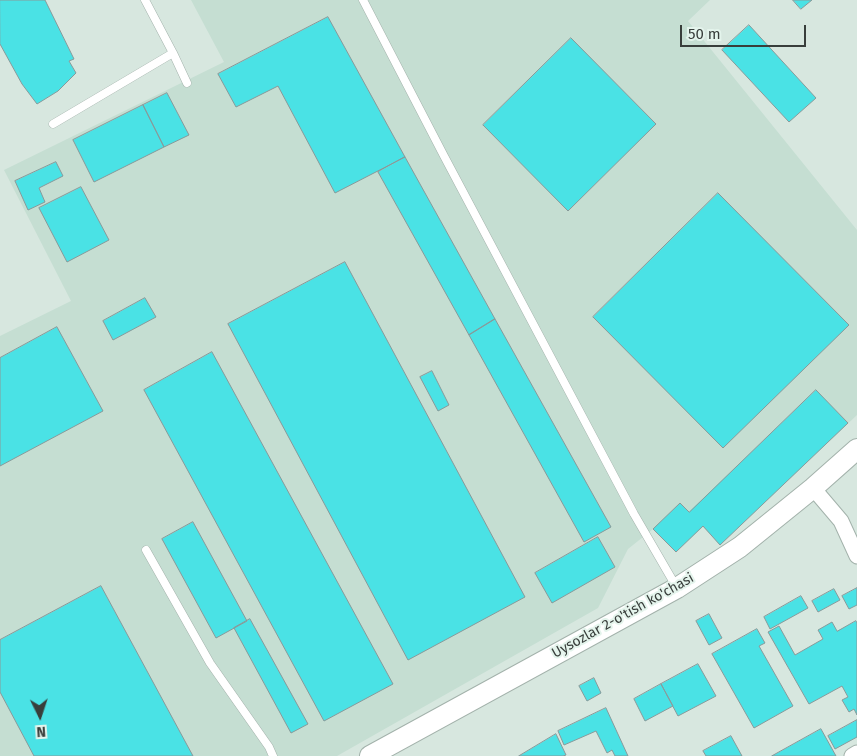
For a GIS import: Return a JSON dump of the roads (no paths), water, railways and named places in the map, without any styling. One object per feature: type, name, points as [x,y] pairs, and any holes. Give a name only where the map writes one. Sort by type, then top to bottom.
[{"type":"street","name":"Uysozlar 2-o'tish ko'chasi","points":[[370,756],[677,588],[740,548],[857,449]]},
{"type":"street","points":[[813,488],[841,521],[857,556]]},
{"type":"street","points":[[852,756],[857,753]]},
{"type":"lane","points":[[145,0],[188,83]]},
{"type":"lane","points":[[363,0],[634,514],[677,588]]},
{"type":"lane","points":[[53,124],[173,53]]},
{"type":"lane","points":[[146,550],[210,663],[273,756]]}]
